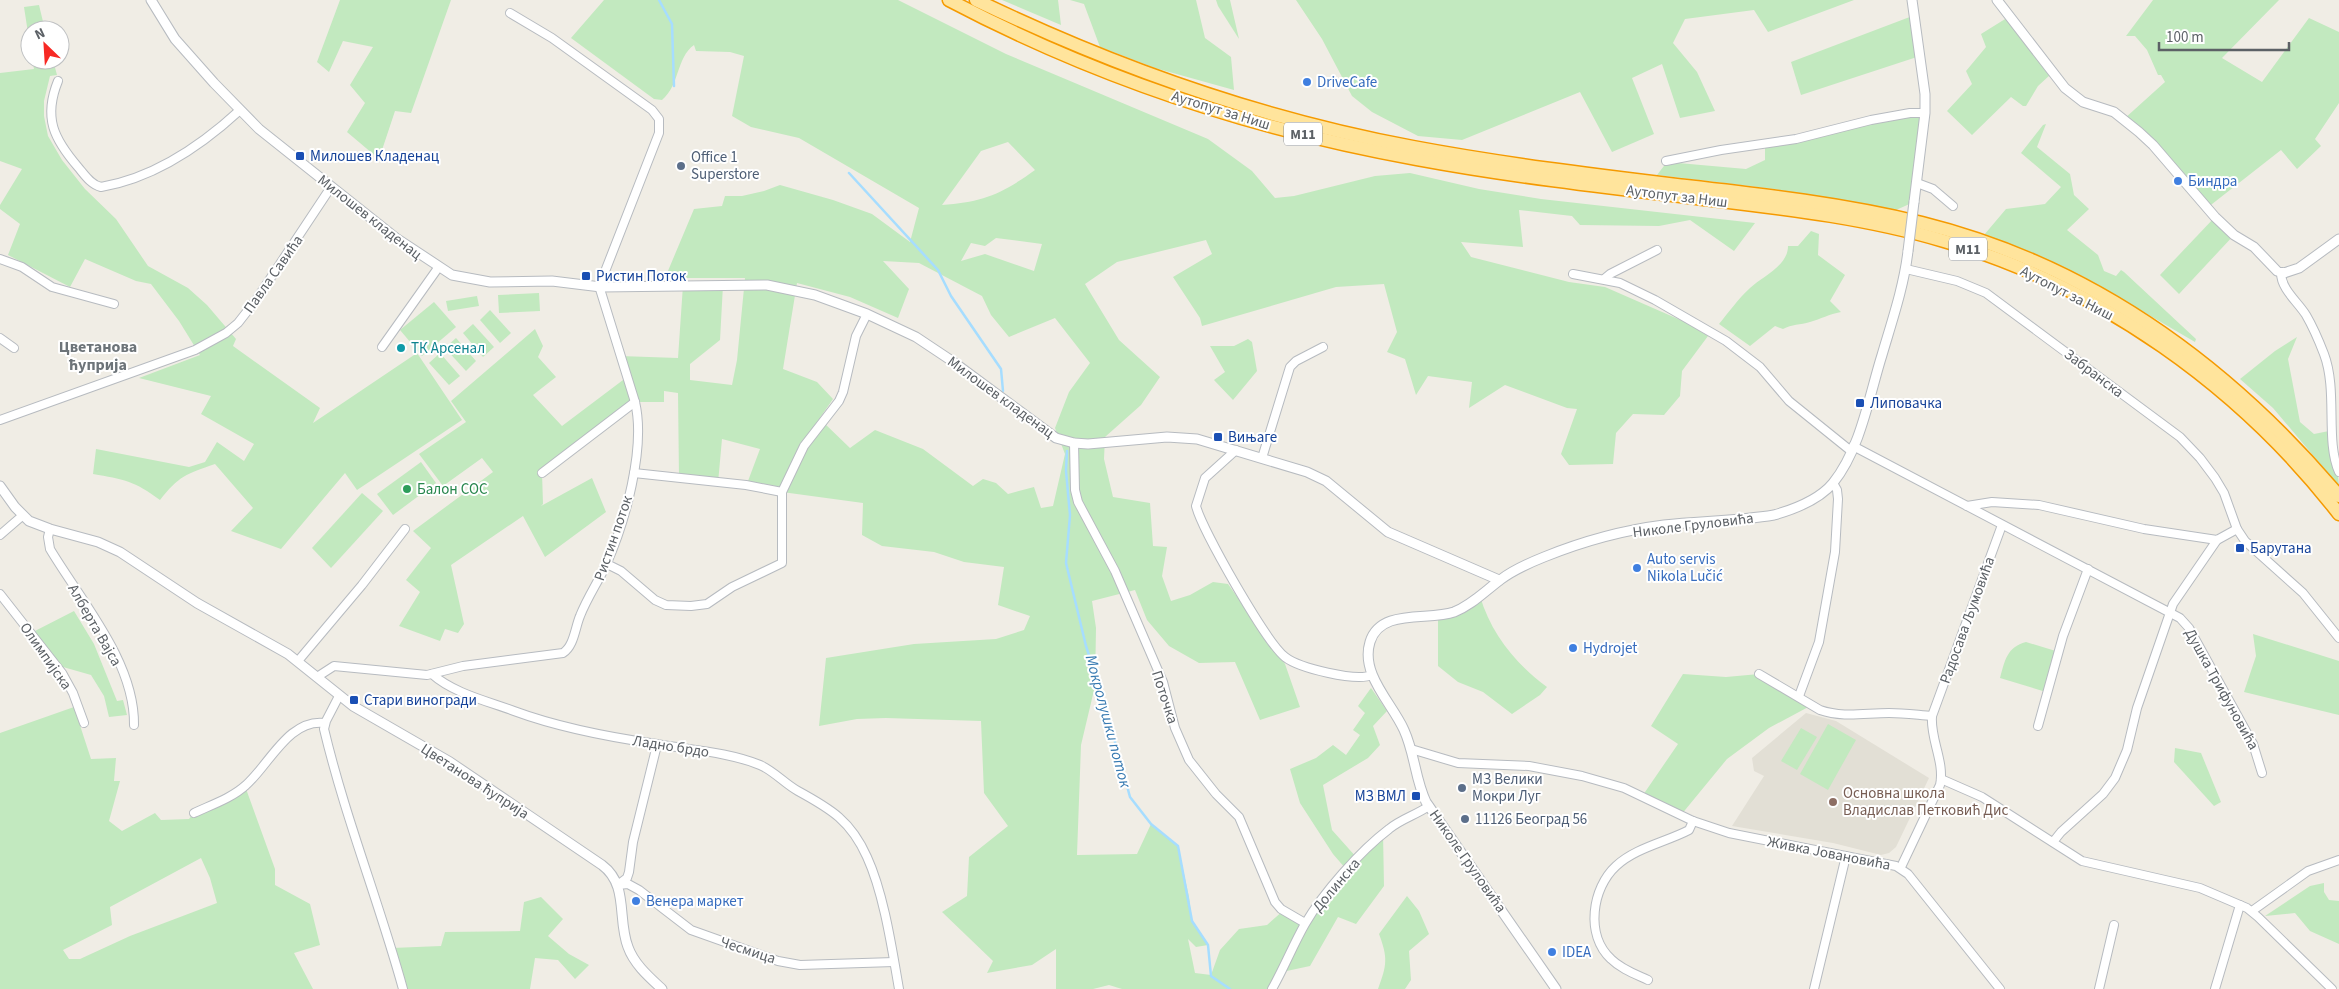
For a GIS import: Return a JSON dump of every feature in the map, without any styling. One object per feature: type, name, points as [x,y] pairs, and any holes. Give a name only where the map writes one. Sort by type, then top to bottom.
[{"type":"highway","name":"Аутопут за Ниш","points":[[949,0],[1033,41],[1124,78],[1188,100],[1304,134],[1383,153],[1512,175],[1759,206],[1846,219],[1920,234],[1988,256],[2078,295],[2173,354],[2232,401],[2274,440],[2339,514]]},
{"type":"highway","name":"Аутопут за Ниш","points":[[976,0],[1061,40],[1143,72],[1242,105],[1326,128],[1415,147],[1512,163],[1848,207],[1922,223],[1990,245],[2034,262],[2098,293],[2187,350],[2229,383],[2278,429],[2339,496]]},
{"type":"street","name":"Милошев кладенац","points":[[151,0],[175,40],[240,110],[268,136],[331,187],[438,268],[456,277],[479,282],[552,280],[601,287],[743,284],[779,287],[828,299],[868,314],[916,337],[952,361],[1049,434],[1074,443],[1104,443],[1177,437],[1197,439],[1319,476],[1388,532],[1499,580]]},
{"type":"street","points":[[1912,0],[1926,113],[1917,183],[1933,189],[1953,206]]},
{"type":"street","points":[[1997,0],[2065,88],[2083,102],[2114,112],[2139,132],[2153,145],[2220,222],[2254,248],[2280,273],[2284,286],[2309,322],[2324,354],[2332,385],[2332,429],[2339,472]]},
{"type":"street","points":[[510,13],[552,38],[658,116],[659,133],[601,287]]},
{"type":"street","points":[[58,82],[51,107],[54,133],[65,152],[85,175],[95,185],[101,187],[154,169],[171,161],[199,144],[240,110]]},
{"type":"street","points":[[1666,161],[1721,150],[1796,139],[1871,120],[1910,113],[1926,113]]},
{"type":"street","name":"Николе Груловића","points":[[1556,989],[1429,806],[1418,784],[1411,749],[1398,717],[1367,664],[1368,651],[1373,635],[1380,626],[1398,619],[1438,616],[1456,611],[1480,596],[1499,580],[1551,554],[1634,531],[1668,525],[1784,513],[1816,497],[1833,482],[1852,448],[1906,269],[1917,183]]},
{"type":"street","name":"Павла Савића","points":[[0,420],[201,348],[216,340],[240,321],[331,187]]},
{"type":"street","points":[[2280,273],[2299,268],[2339,240]]},
{"type":"street","points":[[1604,279],[1610,274],[1657,250]]},
{"type":"street","points":[[0,259],[22,267],[52,287],[114,304]]},
{"type":"street","points":[[382,347],[438,268]]},
{"type":"street","name":"Забранска","points":[[1906,269],[1957,281],[1986,293],[2172,431],[2197,454],[2215,478],[2224,494],[2237,529]]},
{"type":"street","points":[[1573,274],[1604,279],[1638,291],[1739,350],[1760,367],[1789,401],[1852,448],[1967,506],[1992,502],[2038,505],[2144,529],[2217,540]]},
{"type":"street","name":"Ристин поток","points":[[432,674],[464,666],[558,654],[566,651],[570,646],[581,614],[607,564],[623,519],[634,473],[638,438],[635,402],[602,297],[601,287]]},
{"type":"street","points":[[607,564],[621,571],[661,604],[691,606],[707,604],[725,590],[782,562],[782,492],[804,446],[833,411],[841,396],[856,336],[868,314]]},
{"type":"street","points":[[0,338],[14,348]]},
{"type":"street","points":[[1262,458],[1290,367],[1296,361],[1324,348]]},
{"type":"street","points":[[542,473],[635,402]]},
{"type":"street","name":"Поточка","points":[[1074,443],[1075,490],[1078,502],[1115,570],[1163,682],[1175,728],[1187,755],[1242,822],[1275,902],[1281,909],[1305,923]]},
{"type":"street","points":[[1236,450],[1206,478],[1196,506],[1204,528],[1266,633],[1284,656],[1300,666],[1362,678],[1372,675]]},
{"type":"street","points":[[634,473],[746,485],[782,492]]},
{"type":"street","points":[[1798,696],[1819,642],[1835,552],[1838,507],[1837,490],[1833,482]]},
{"type":"street","name":"Цветанова ћуприја","points":[[0,486],[22,516],[29,521],[50,530],[113,548],[196,603],[298,661],[339,696],[378,722],[450,762],[602,865],[614,876],[618,885],[628,947],[641,968],[662,989]]},
{"type":"street","name":"Душка Трифуновића","points":[[1967,506],[2180,618],[2189,628],[2244,725],[2258,756],[2262,773]]},
{"type":"street","points":[[0,535],[22,516]]},
{"type":"street","name":"Радосава Љумовића","points":[[1900,867],[1938,790],[1941,779],[1932,716],[2002,525]]},
{"type":"street","points":[[298,661],[362,585],[405,529]]},
{"type":"street","points":[[2053,842],[2061,832],[2103,794],[2122,765],[2137,708],[2171,612],[2178,596],[2217,540],[2237,529],[2250,546],[2313,603],[2339,638]]},
{"type":"street","name":"Алберта Вајса","points":[[50,530],[48,537],[50,549],[101,628],[122,670],[133,700],[134,725]]},
{"type":"street","points":[[2038,726],[2063,636],[2088,569]]},
{"type":"street","name":"Олимпијска","points":[[0,594],[62,673],[73,693],[84,723]]},
{"type":"street","points":[[317,677],[328,668],[342,666],[418,676],[432,674]]},
{"type":"street","name":"Ладно брдо","points":[[432,674],[446,685],[533,718],[569,729],[716,754],[763,766],[794,789],[838,816],[858,840],[873,872],[899,989]]},
{"type":"street","points":[[1759,674],[1820,710],[1846,716],[1890,713],[1932,716]]},
{"type":"street","points":[[339,696],[324,729],[340,787],[379,907],[403,989]]},
{"type":"street","points":[[194,813],[245,786],[287,740],[301,728],[312,722],[325,724]]},
{"type":"street","points":[[618,885],[627,878],[629,872],[633,842],[657,744]]},
{"type":"street","name":"Живка Јовановића","points":[[1411,749],[1458,763],[1529,766],[1582,776],[1624,788],[1693,821],[1742,836],[1900,867],[2000,989]]},
{"type":"street","points":[[1941,779],[1982,797],[2089,864],[2193,886],[2252,911],[2332,989]]},
{"type":"street","name":"Долинска","points":[[1272,989],[1291,955],[1305,923],[1326,893],[1380,836],[1398,822],[1429,806]]},
{"type":"street","points":[[1648,980],[1616,963],[1603,948],[1595,921],[1597,895],[1609,873],[1622,861],[1688,830],[1693,821]]},
{"type":"street","points":[[1814,989],[1846,856]]},
{"type":"street","points":[[2252,911],[2308,871],[2339,860]]},
{"type":"street","name":"Чесмица","points":[[618,885],[628,884],[639,890],[691,930],[778,960],[800,965],[894,962]]},
{"type":"street","points":[[2215,989],[2240,905]]},
{"type":"street","points":[[2100,989],[2114,925]]},
{"type":"shaded area","name":"Основна школа Владислав Петковић Дис","points":[[1806,713],[1836,721],[1929,778],[1896,847],[1889,853],[1881,855],[1833,843],[1732,826],[1764,776],[1754,771],[1752,758]]},
{"type":"green space","points":[[340,0],[451,0],[411,113],[395,111],[379,159],[347,132],[365,103],[350,85],[373,47],[343,41],[329,72],[317,62]]},
{"type":"green space","points":[[604,0],[898,0],[1006,54],[1208,139],[1252,171],[1275,198],[1294,196],[1375,176],[1410,173],[1479,189],[1541,199],[1755,223],[1734,251],[1690,220],[1659,226],[1580,225],[1572,216],[1519,210],[1523,247],[1461,242],[1471,257],[1569,282],[1605,287],[1685,322],[1708,336],[1682,371],[1680,396],[1664,415],[1633,414],[1616,433],[1613,464],[1569,465],[1561,454],[1577,409],[1567,408],[1505,385],[1469,408],[1472,382],[1428,376],[1416,395],[1405,359],[1387,352],[1397,332],[1384,284],[1336,287],[1202,326],[1200,318],[1173,277],[1212,254],[1206,240],[1117,262],[1085,284],[1119,340],[1160,377],[1141,405],[1105,437],[1104,459],[1113,497],[1150,503],[1153,546],[1167,547],[1162,576],[1171,601],[1190,595],[1213,582],[1228,584],[1285,664],[1300,707],[1260,720],[1235,662],[1199,663],[1169,646],[1147,620],[1135,590],[1092,601],[1096,628],[1095,686],[1081,745],[1077,855],[1137,854],[1151,824],[1178,846],[1192,921],[1208,945],[1196,947],[1188,939],[1195,973],[1211,975],[1220,950],[1239,929],[1267,925],[1284,910],[1306,922],[1330,888],[1383,833],[1384,886],[1356,924],[1338,917],[1310,966],[1282,972],[1275,989],[1122,989],[1109,985],[1093,989],[1056,989],[1056,949],[1032,965],[987,973],[993,961],[942,912],[967,896],[969,857],[1008,826],[984,793],[981,721],[886,718],[857,719],[819,726],[826,658],[914,644],[996,639],[1024,630],[1030,616],[998,605],[1004,567],[964,562],[934,552],[882,546],[862,535],[863,503],[782,492],[795,462],[823,422],[850,448],[875,430],[923,449],[973,486],[983,479],[996,483],[1008,494],[1034,487],[1041,508],[1053,506],[1065,454],[1055,428],[1069,392],[1090,363],[1055,318],[1009,337],[991,315],[982,296],[919,263],[883,261],[909,289],[898,318],[850,297],[797,283],[783,369],[817,382],[833,399],[801,445],[781,487],[748,481],[760,449],[722,439],[718,483],[679,478],[678,393],[664,391],[664,402],[635,402],[542,473],[543,504],[541,506],[592,478],[606,512],[545,557],[523,516],[451,565],[464,624],[458,633],[445,629],[440,641],[399,626],[420,592],[406,580],[431,548],[413,531],[493,472],[482,458],[443,486],[419,454],[466,422],[451,401],[535,329],[543,346],[538,357],[556,377],[533,395],[562,426],[627,377],[620,356],[678,358],[683,285],[723,285],[720,340],[690,364],[690,380],[732,385],[737,360],[745,278],[665,278],[694,209],[722,206],[725,196],[742,196],[780,185],[833,200],[872,214],[910,242],[919,208],[799,138],[751,127],[732,116],[744,56],[730,52],[696,51],[694,45],[688,50],[672,87],[662,100],[654,99],[571,38]],"holes":[[[1008,142],[1035,170],[1002,191],[969,202],[942,205],[981,151]],[[996,238],[1042,244],[1034,271],[985,254],[961,261],[971,243],[985,246]]]},
{"type":"green space","points":[[1002,0],[1058,0],[1061,25]]},
{"type":"green space","points":[[1070,0],[1196,0],[1205,38],[1231,57],[1234,90],[1155,68],[1100,47],[1084,4]]},
{"type":"green space","points":[[1216,0],[1230,0],[1239,39],[1218,6]]},
{"type":"green space","points":[[1296,0],[1854,0],[1768,32],[1754,10],[1685,19],[1673,43],[1697,72],[1715,111],[1680,118],[1662,64],[1632,78],[1654,134],[1612,152],[1580,92],[1462,140],[1418,136],[1372,112],[1352,96],[1322,39]]},
{"type":"green space","points":[[2153,0],[2279,0],[2222,58],[2262,82],[2309,18],[2339,32],[2339,103],[2315,139],[2321,146],[2297,169],[2281,150],[2207,208],[2124,119],[2165,82],[2161,75],[2158,75],[2147,50],[2135,36],[2126,36]]},
{"type":"green space","points":[[39,5],[43,20],[26,20],[24,7]]},
{"type":"green space","points":[[1915,15],[1920,56],[1801,95],[1791,62]]},
{"type":"green space","points":[[2010,16],[2050,75],[2038,86],[2026,106],[2023,106],[2011,97],[1972,135],[1947,111],[1972,84],[1966,71],[1986,47],[1981,34]]},
{"type":"green space","points":[[26,70],[56,70],[57,75],[50,76],[44,101],[44,116],[48,136],[62,160],[85,189],[116,219],[148,266],[188,288],[207,305],[236,339],[233,346],[320,408],[313,423],[417,353],[462,420],[357,490],[345,473],[281,549],[231,531],[253,508],[215,464],[184,477],[160,500],[136,485],[93,474],[96,449],[189,467],[205,462],[217,442],[244,461],[254,444],[201,414],[211,396],[139,378],[200,355],[179,321],[151,284],[136,281],[85,259],[70,287],[8,255],[20,224],[0,209],[0,205],[22,169],[0,161],[0,73]]},
{"type":"green space","points":[[1925,113],[1914,202],[1896,210],[1774,189],[1657,175],[1667,162],[1746,169],[1765,160],[1765,144]]},
{"type":"green space","points":[[2046,124],[2037,147],[2070,174],[2074,195],[2089,209],[2067,230],[2098,255],[2104,271],[2116,276],[2121,270],[2124,272],[2196,339],[2195,342],[2084,277],[1984,235],[2006,209],[2045,204],[2061,187],[2021,153],[2043,125]]},
{"type":"green space","points":[[2215,217],[2234,235],[2179,294],[2160,275]]},
{"type":"green space","points":[[1811,231],[1819,234],[1818,255],[1845,275],[1830,301],[1841,312],[1783,329],[1775,326],[1750,346],[1719,324],[1746,292],[1779,265],[1787,253],[1788,246],[1798,246]]},
{"type":"green space","points":[[539,293],[540,311],[499,313],[498,295]]},
{"type":"green space","points":[[477,296],[479,306],[448,311],[446,301]]},
{"type":"green space","points":[[434,302],[456,327],[422,356],[400,330]]},
{"type":"green space","points":[[490,310],[511,333],[500,343],[480,320]]},
{"type":"green space","points":[[473,324],[494,347],[483,357],[463,333]]},
{"type":"green space","points":[[2297,337],[2288,359],[2300,422],[2314,434],[2334,430],[2339,486],[2273,408],[2240,379],[2275,351]]},
{"type":"green space","points":[[456,338],[476,361],[466,371],[445,348]]},
{"type":"green space","points":[[1248,339],[1252,342],[1257,371],[1233,400],[1214,380],[1225,372],[1210,346],[1234,346]]},
{"type":"green space","points":[[440,353],[460,376],[449,385],[429,363]]},
{"type":"green space","name":"Балон СОС","points":[[421,462],[436,483],[393,515],[377,494]]},
{"type":"green space","points":[[362,493],[383,511],[331,568],[312,548]]},
{"type":"green space","points":[[1480,596],[1491,623],[1506,647],[1525,668],[1547,687],[1540,695],[1512,714],[1483,692],[1458,682],[1438,666],[1438,615]]},
{"type":"green space","points":[[74,611],[94,644],[117,701],[123,700],[127,715],[109,717],[104,696],[91,675],[56,665],[31,633]]},
{"type":"green space","points":[[2253,634],[2339,661],[2339,715],[2244,692],[2256,656]]},
{"type":"green space","points":[[2026,642],[2059,652],[2046,692],[2000,678],[2008,655],[2015,647]]},
{"type":"green space","points":[[1683,674],[1726,677],[1759,674],[1812,705],[1769,728],[1727,759],[1681,815],[1643,795],[1678,744],[1651,726]]},
{"type":"green space","points":[[1371,688],[1387,711],[1373,726],[1380,745],[1368,758],[1323,785],[1332,830],[1357,858],[1346,869],[1333,854],[1300,803],[1290,769],[1316,758],[1333,745],[1346,755],[1360,735],[1353,730],[1365,713],[1358,706]]},
{"type":"green space","points":[[74,707],[91,759],[116,758],[114,781],[120,781],[109,821],[122,831],[155,813],[161,820],[189,819],[194,813],[245,786],[275,869],[275,885],[310,904],[320,945],[294,953],[313,989],[0,989],[0,733]],"holes":[[[201,858],[210,878],[217,903],[130,936],[80,959],[69,959],[63,950],[112,925],[110,907]]]},
{"type":"green space","points":[[1828,724],[1856,740],[1828,790],[1800,774]]},
{"type":"green space","points":[[1801,728],[1817,737],[1797,770],[1781,761]]},
{"type":"green space","points":[[2175,748],[2201,753],[2221,802],[2214,806],[2174,762]]},
{"type":"green space","points":[[2324,883],[2324,892],[2329,900],[2339,901],[2339,944],[2310,931],[2295,913],[2265,916],[2310,886]]},
{"type":"green space","points":[[1407,896],[1419,911],[1429,934],[1409,951],[1411,980],[1405,989],[1378,989],[1385,961],[1384,949],[1379,934]]},
{"type":"green space","points":[[541,897],[563,919],[548,936],[569,954],[589,965],[575,979],[558,960],[535,958],[530,989],[403,989],[392,948],[441,946],[445,932],[520,931],[524,902]]},
{"type":"waterway","name":"Мокролушки поток","points":[[659,0],[672,24],[674,86]]},
{"type":"waterway","name":"Мокролушки поток","points":[[849,173],[938,270],[951,296],[1001,369],[1003,391]]},
{"type":"waterway","name":"Мокролушки поток","points":[[1067,451],[1066,471],[1070,515],[1066,563],[1086,646],[1103,698],[1130,797],[1151,824],[1178,846],[1192,921],[1208,945],[1211,976],[1230,989]]},
{"type":"place","name":"DriveCafe","points":[[1307,82]]},
{"type":"place","name":"Милошев Кладенац","points":[[300,156]]},
{"type":"place","name":"Office 1 Superstore","points":[[681,166]]},
{"type":"place","name":"Биндра","points":[[2178,181]]},
{"type":"place","name":"Ристин Поток","points":[[586,276]]},
{"type":"place","name":"ТК Арсенал","points":[[401,348]]},
{"type":"place","name":"Липовачка","points":[[1860,403]]},
{"type":"place","name":"Вињаге","points":[[1218,437]]},
{"type":"place","name":"Балон СОС","points":[[407,489]]},
{"type":"place","name":"Барутана","points":[[2240,548]]},
{"type":"place","name":"Auto servis Nikola Lučić","points":[[1637,568]]},
{"type":"place","name":"Hydrojet","points":[[1573,648]]},
{"type":"place","name":"Стари виногради","points":[[354,700]]},
{"type":"place","name":"МЗ Велики Мокри Луг","points":[[1462,788]]},
{"type":"place","name":"МЗ ВМЛ","points":[[1416,796]]},
{"type":"place","name":"Основна школа Владислав Петковић Дис","points":[[1833,802]]},
{"type":"place","name":"11126 Београд 56","points":[[1465,819]]},
{"type":"place","name":"Венера маркет","points":[[636,901]]},
{"type":"place","name":"IDEA","points":[[1552,952]]},
{"type":"district","name":"Цветанова ћуприја","points":[[98,355]]}]
